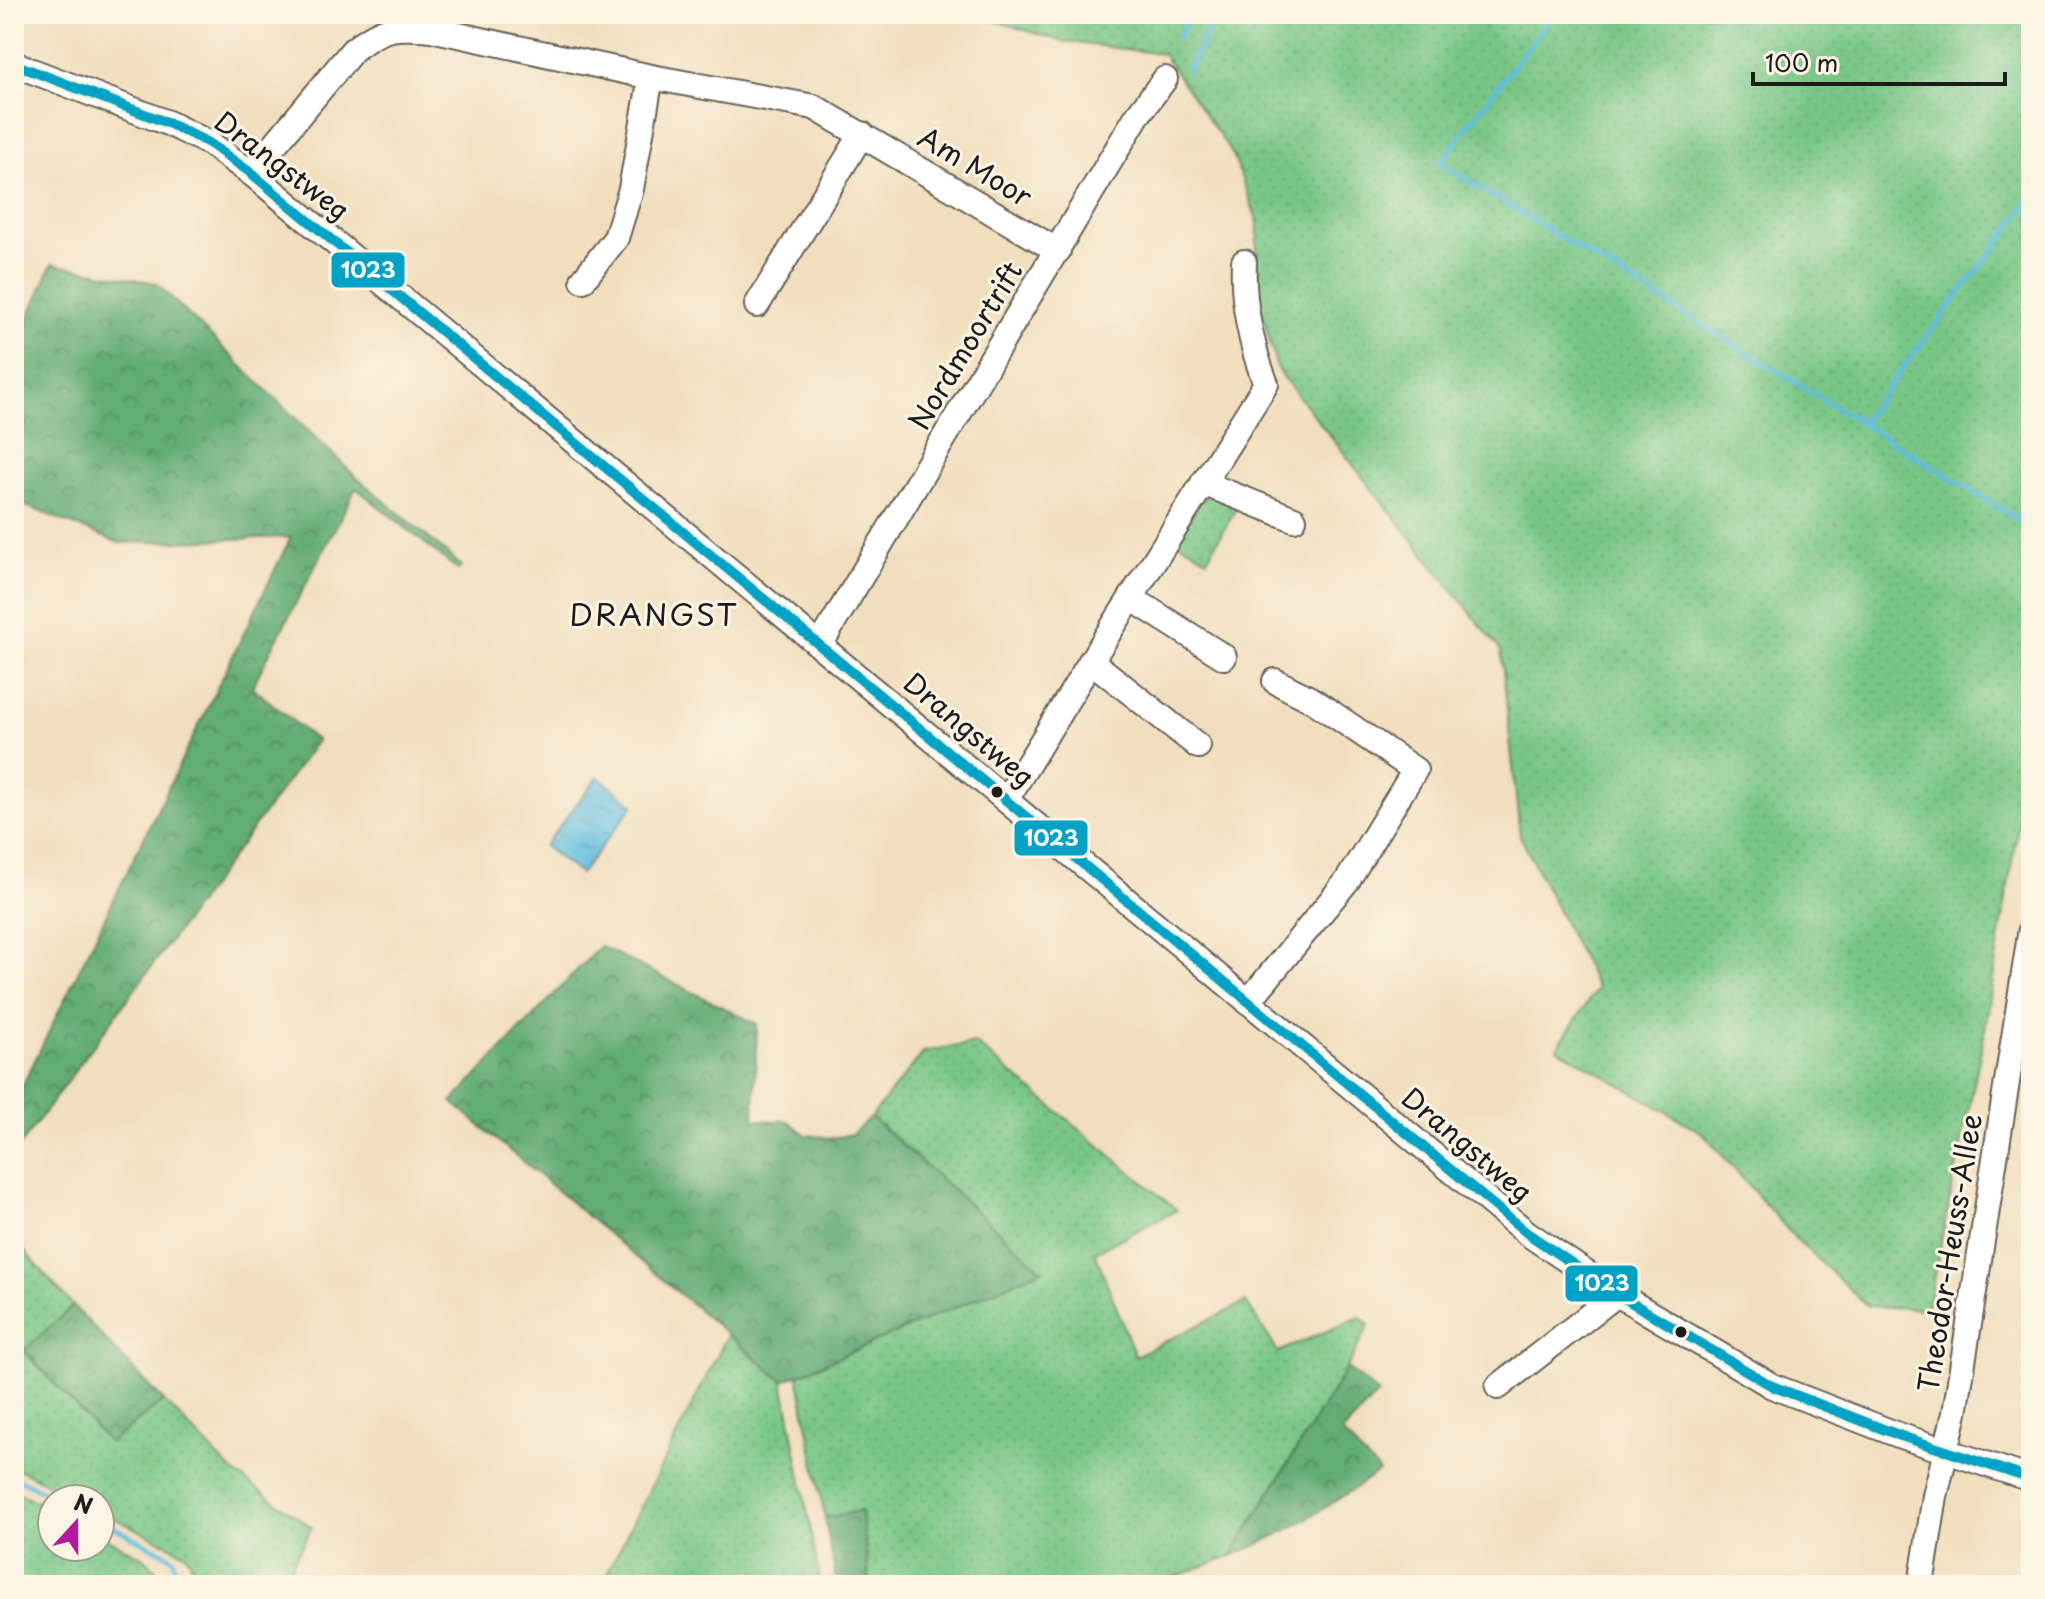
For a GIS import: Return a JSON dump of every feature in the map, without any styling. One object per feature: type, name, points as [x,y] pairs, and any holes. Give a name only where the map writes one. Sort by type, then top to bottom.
[{"type":"street","name":"Am Moor","points":[[251,173],[353,50],[372,35],[397,26],[431,29],[651,77],[814,107],[1058,251]]},
{"type":"street","name":"Drangstweg","points":[[14,64],[168,123],[209,143],[251,173],[1527,1233],[1617,1294],[1772,1386],[1945,1451],[2031,1479]]},
{"type":"street","points":[[583,280],[616,238],[631,189],[651,77]]},
{"type":"street","name":"Nordmoortrift","points":[[820,645],[1137,116],[1165,79]]},
{"type":"street","points":[[757,305],[862,134]]},
{"type":"street","points":[[1006,800],[1266,384],[1258,362],[1243,287],[1244,262]]},
{"type":"street","points":[[1203,483],[1294,519]]},
{"type":"street","points":[[1131,598],[1224,657]]},
{"type":"street","points":[[1091,661],[1198,746]]},
{"type":"street","points":[[1248,1002],[1347,881],[1415,770],[1314,701],[1275,681]]},
{"type":"street","name":"Theodor-Heuss-Allee","points":[[1921,1585],[1945,1451],[1955,1413],[2031,929]]},
{"type":"street","points":[[1498,1387],[1617,1294]]},
{"type":"green space","points":[[972,14],[2031,14],[2031,744],[1984,1035],[1927,1309],[1867,1306],[1795,1238],[1703,1133],[1557,1048],[1597,988],[1520,836],[1501,651],[1277,369],[1255,286],[1258,222],[1233,155],[1163,54],[1061,41]]},
{"type":"green space","points":[[52,264],[156,283],[356,477],[462,566],[458,570],[356,488],[252,687],[317,741],[19,1147],[14,1143],[14,1103],[291,537],[119,543],[14,501],[14,351]]},
{"type":"green space","points":[[1214,493],[1240,501],[1207,559],[1176,540],[1201,500]]},
{"type":"green space","points":[[600,946],[757,1024],[754,1120],[788,1121],[806,1135],[834,1138],[852,1134],[871,1117],[1042,1270],[783,1381],[452,1102]]},
{"type":"green space","points":[[975,1043],[1177,1210],[1095,1252],[1135,1356],[1246,1302],[1278,1352],[1360,1317],[1369,1325],[1347,1368],[1231,1556],[1153,1585],[870,1585],[861,1511],[825,1518],[798,1375],[1042,1270],[871,1117],[924,1052]]},
{"type":"green space","points":[[14,1239],[73,1306],[24,1351],[109,1443],[164,1401],[232,1471],[312,1527],[281,1585],[181,1585],[192,1565],[185,1553],[116,1519],[116,1483],[46,1483],[14,1467]]},
{"type":"green space","points":[[73,1306],[164,1401],[109,1443],[24,1350]]},
{"type":"green space","points":[[728,1334],[783,1381],[821,1585],[601,1585]]},
{"type":"green space","points":[[1347,1368],[1378,1393],[1342,1433],[1379,1472],[1289,1529],[1231,1556]]},
{"type":"green space","points":[[14,1490],[36,1502],[36,1563],[116,1563],[116,1543],[144,1558],[160,1574],[154,1585],[14,1585]]},
{"type":"green space","points":[[861,1511],[870,1585],[837,1585],[825,1518]]},
{"type":"water","points":[[598,777],[634,805],[580,874],[544,846]]},
{"type":"waterway","points":[[1177,39],[1191,14]]},
{"type":"waterway","points":[[1188,70],[1216,14]]},
{"type":"waterway","points":[[1553,14],[1440,163],[2019,520]]},
{"type":"waterway","points":[[1861,423],[2031,200]]},
{"type":"waterway","points":[[14,1477],[36,1488]]},
{"type":"waterway","points":[[116,1528],[173,1558],[176,1571],[168,1585]]},
{"type":"transit line","name":"1023","points":[[14,64],[168,123],[209,143],[251,173],[1527,1233],[1617,1294],[1772,1386],[1901,1436],[2031,1479]]},
{"type":"district","name":"DRANGST","points":[[654,616]]}]
